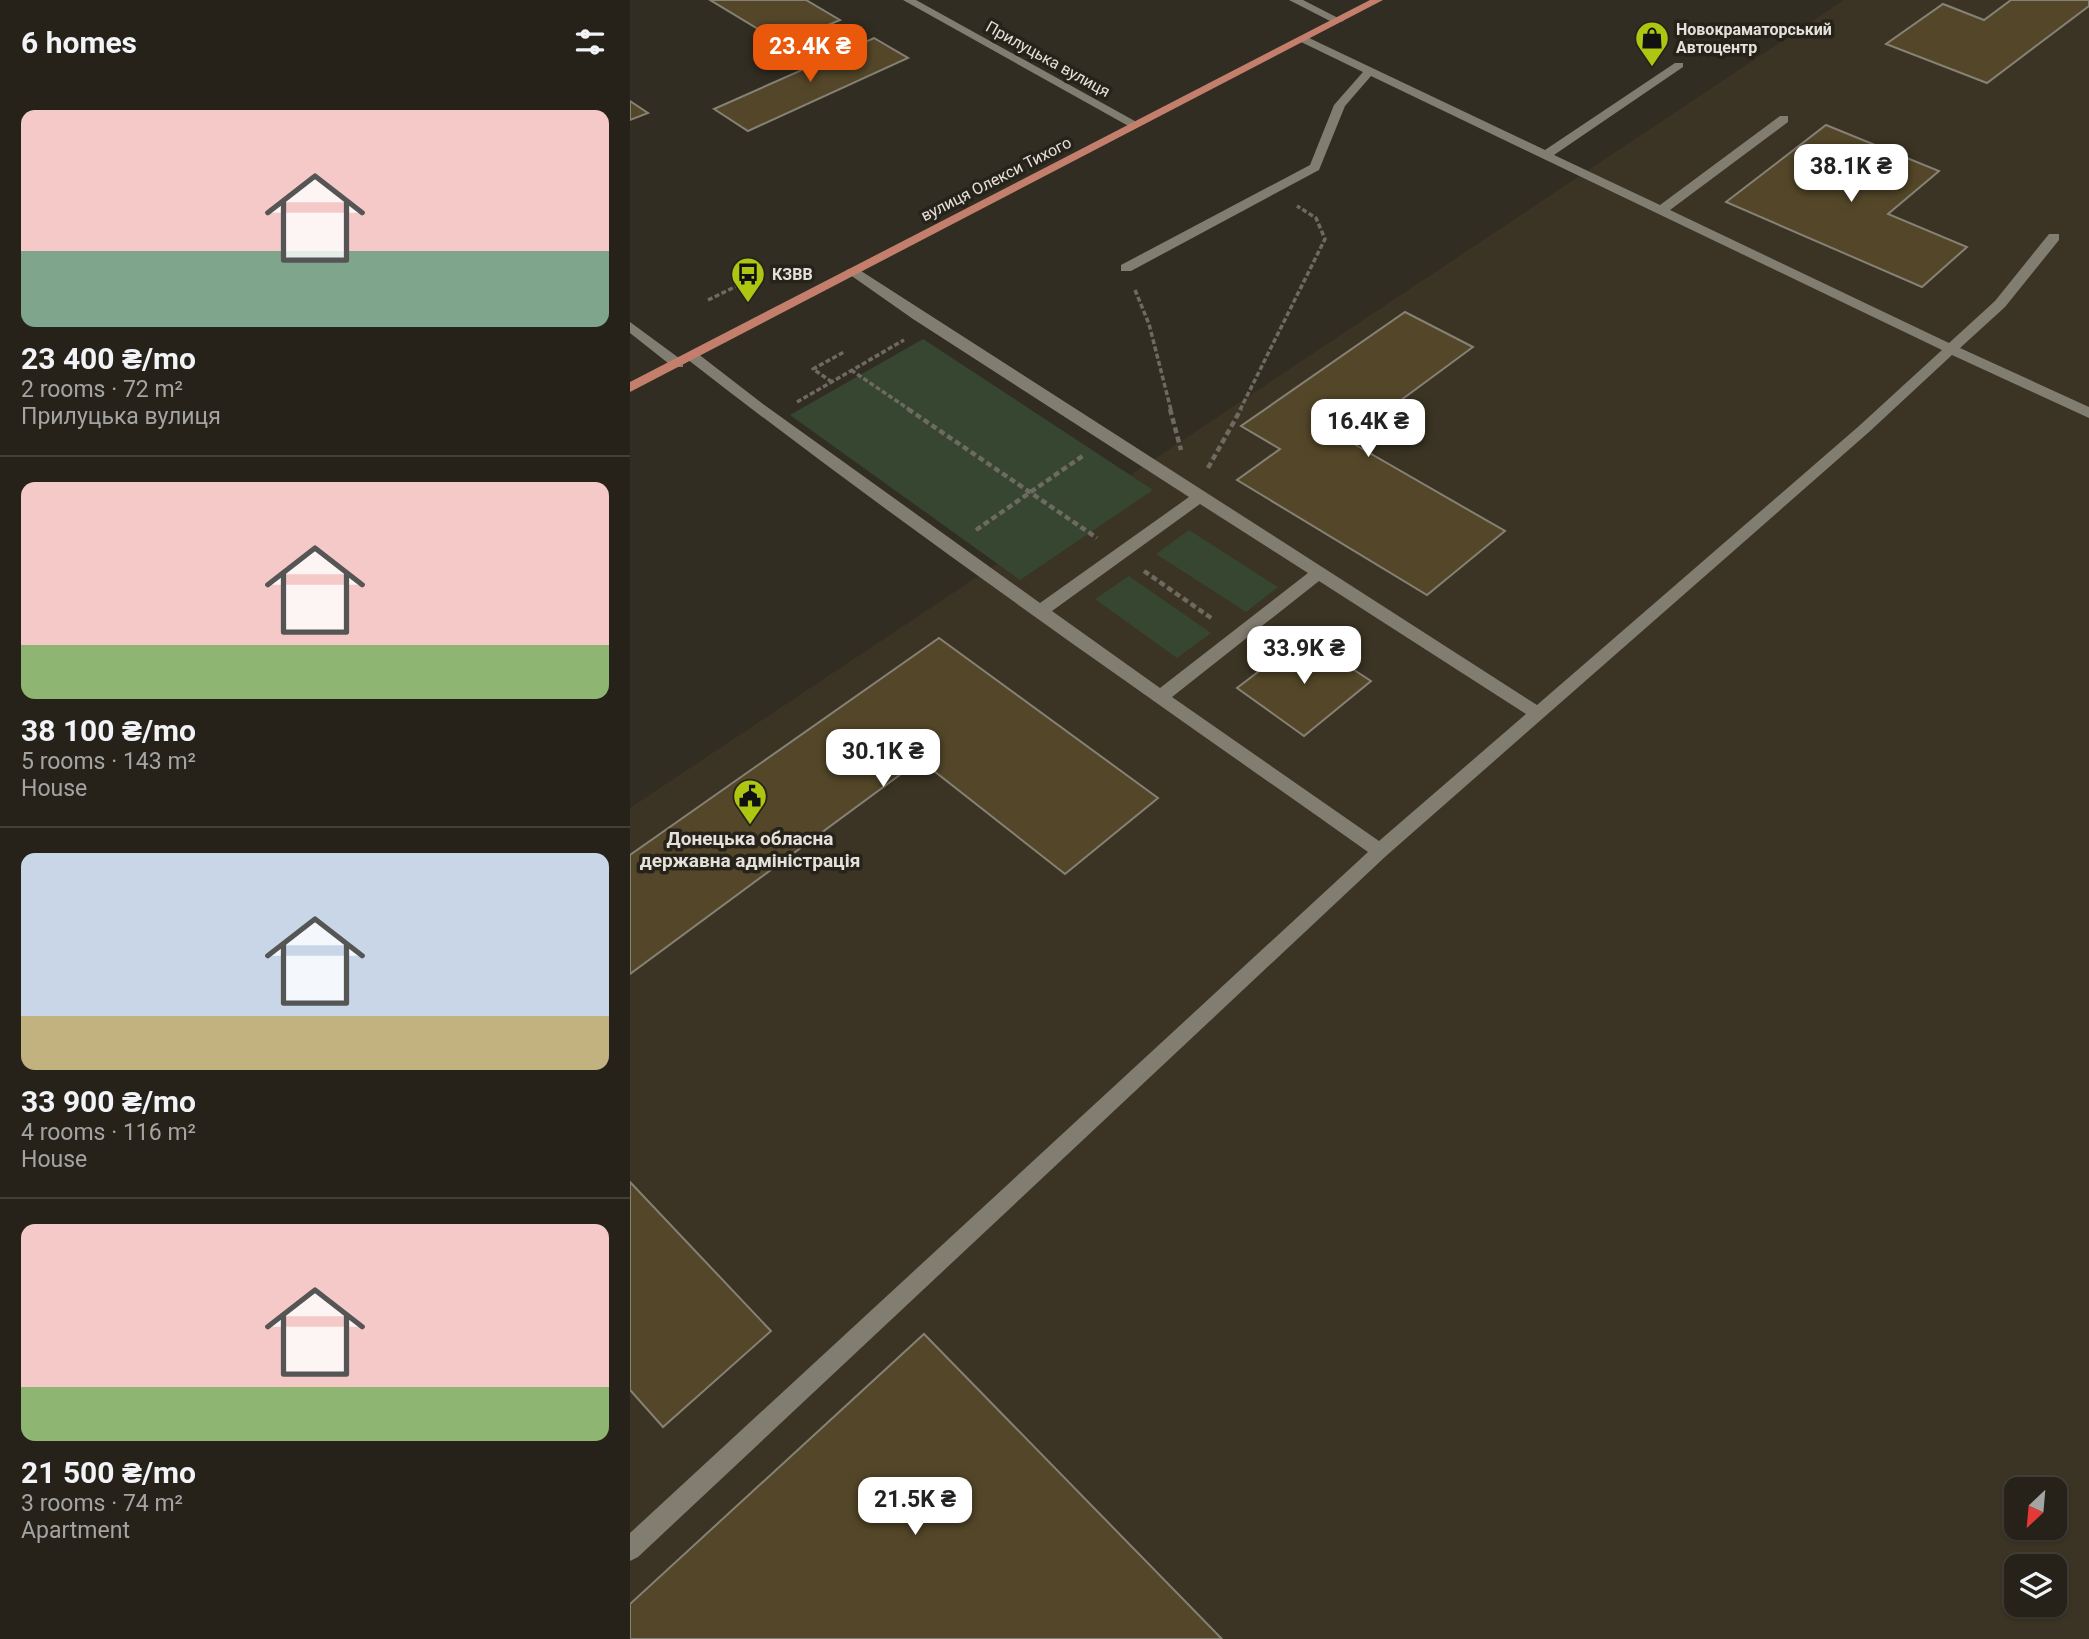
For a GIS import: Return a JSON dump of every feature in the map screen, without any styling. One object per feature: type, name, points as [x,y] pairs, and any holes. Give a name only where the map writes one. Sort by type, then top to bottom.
[{"type":"main road","name":"вулиця Олекси Тихого","points":[[630,388],[1378,0]]},
{"type":"street","name":"Прилуцька вулиця","points":[[908,0],[1136,125]]},
{"type":"street","points":[[1294,0],[1338,21]]},
{"type":"street","points":[[1303,39],[1544,156],[2089,413]]},
{"type":"street","points":[[1544,156],[1679,65]]},
{"type":"street","points":[[1126,268],[1314,167],[1340,105],[1369,72]]},
{"type":"street","points":[[1660,211],[1784,119]]},
{"type":"street","points":[[630,1549],[1380,851],[1853,438],[2000,304],[2054,237]]},
{"type":"street","points":[[853,272],[1537,713]]},
{"type":"street","points":[[630,326],[678,363]]},
{"type":"street","points":[[692,356],[1040,611],[1380,851]]},
{"type":"street","points":[[1040,611],[1120,554],[1195,494]]},
{"type":"street","points":[[1160,697],[1319,573]]},
{"type":"path","points":[[1195,494],[1218,454],[1325,239],[1316,218],[1273,189]]},
{"type":"path","points":[[1126,268],[1149,324],[1195,494]]},
{"type":"path","points":[[708,300],[745,282]]},
{"type":"path","points":[[772,416],[931,324]]},
{"type":"path","points":[[832,382],[813,369],[844,352]]},
{"type":"path","points":[[851,370],[1238,637]]},
{"type":"path","points":[[952,547],[1108,438]]},
{"type":"shaded area","points":[[1844,0],[2089,0],[2089,1639],[630,1639],[630,808]]},
{"type":"green space","points":[[923,339],[1153,490],[1020,580],[790,415]]},
{"type":"green space","points":[[1189,530],[1278,587],[1246,612],[1156,554]]},
{"type":"green space","points":[[1129,576],[1211,633],[1177,658],[1095,599]]},
{"type":"building","points":[[710,0],[806,0],[840,20],[783,44]]},
{"type":"building","points":[[2011,0],[2089,0],[2089,6],[1987,83],[1886,44],[1943,4],[1984,20]]},
{"type":"building","points":[[874,38],[908,58],[748,131],[714,109]]},
{"type":"building","points":[[630,101],[648,113],[630,120]]},
{"type":"building","points":[[1826,125],[1939,171],[1888,214],[1967,247],[1922,287],[1726,202]]},
{"type":"building","points":[[1405,312],[1473,347],[1347,440],[1505,531],[1427,595],[1237,480],[1280,449],[1241,426]]},
{"type":"building","points":[[1304,637],[1371,681],[1304,736],[1237,688]]},
{"type":"building","name":"Донецька обласна державна адміністрація","points":[[939,638],[1158,798],[1065,874],[920,760],[630,974],[630,855]]},
{"type":"building","points":[[630,1182],[771,1331],[663,1427],[630,1390]]},
{"type":"building","points":[[924,1334],[1222,1639],[630,1639],[630,1604]]},
{"type":"place","name":"Новокраматорський Автоцентр","points":[[1652,68]]},
{"type":"place","name":"КЗВВ","points":[[748,304]]},
{"type":"place","name":"Донецька обласна державна адміністрація","points":[[750,826]]}]
